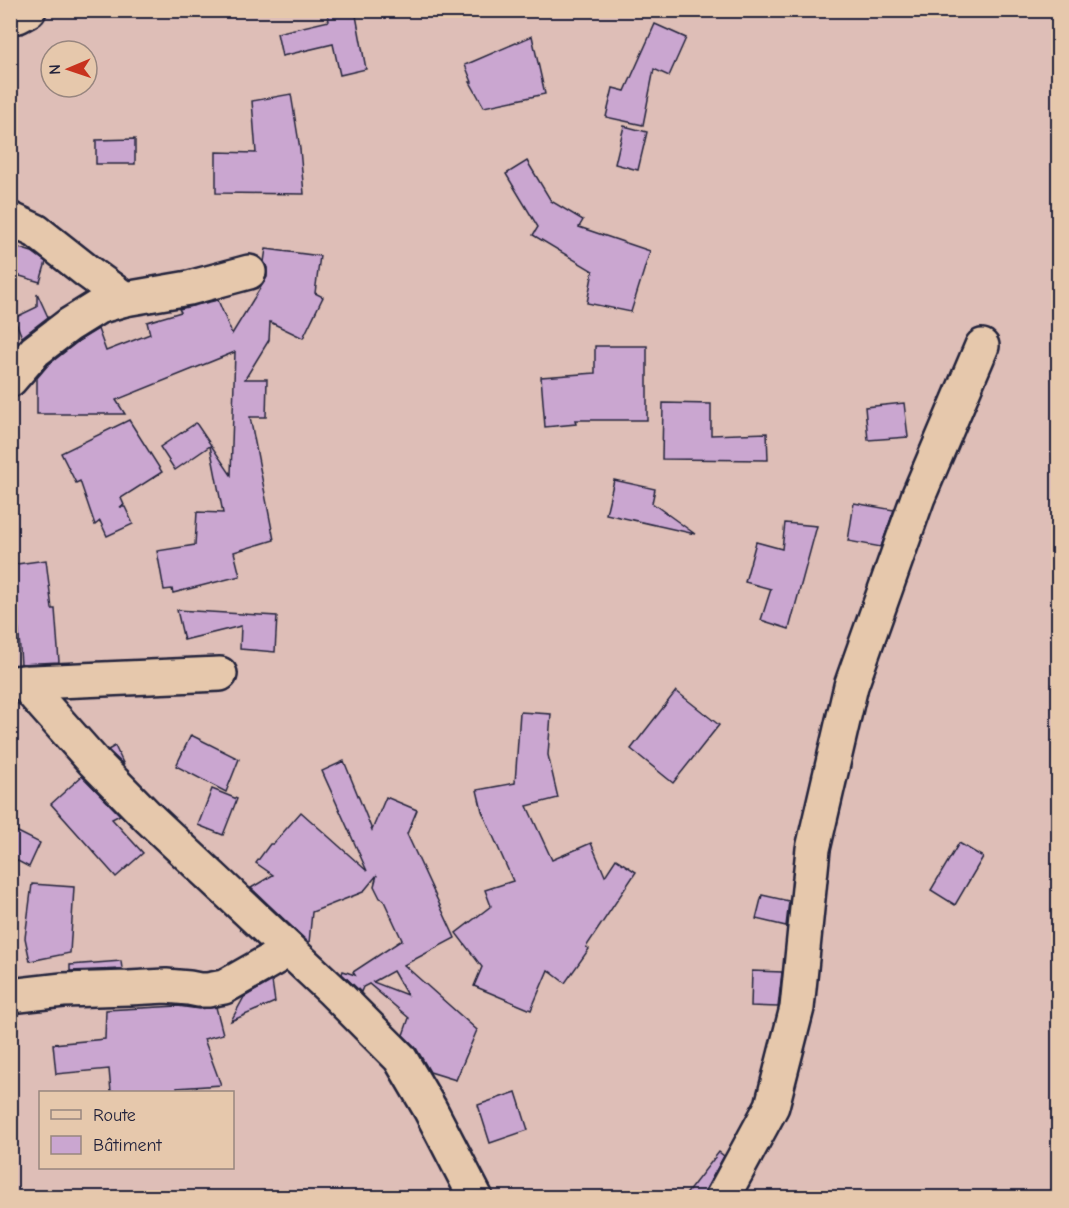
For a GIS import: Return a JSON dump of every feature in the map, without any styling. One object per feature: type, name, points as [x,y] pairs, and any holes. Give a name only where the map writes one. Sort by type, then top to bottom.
[{"type":"street","points":[[10,219],[36,231],[125,299]]},
{"type":"street","points":[[10,380],[35,351],[69,325],[98,307],[125,299],[189,288],[249,272]]},
{"type":"street","points":[[722,1197],[772,1106],[797,1008],[813,849],[851,686],[918,497],[982,346]]},
{"type":"street","points":[[17,682],[220,674]]},
{"type":"street","points":[[17,682],[150,819],[333,991],[400,1058],[430,1109],[476,1197]]},
{"type":"street","points":[[10,996],[63,990],[166,986],[208,990],[224,987],[289,950]]},
{"type":"building","points":[[327,10],[355,10],[366,69],[340,75],[333,44],[282,56],[277,33],[329,21]]},
{"type":"building","points":[[655,24],[686,38],[669,76],[654,69],[643,125],[606,117],[613,88],[625,91]]},
{"type":"building","points":[[532,36],[545,94],[484,107],[470,82],[472,82],[465,65]]},
{"type":"building","points":[[291,94],[300,149],[304,194],[216,193],[216,152],[256,153],[252,101]]},
{"type":"building","points":[[624,126],[647,132],[638,170],[615,164]]},
{"type":"building","points":[[135,139],[135,164],[96,164],[96,140]]},
{"type":"building","points":[[527,161],[551,201],[583,220],[579,227],[650,251],[631,312],[587,303],[593,271],[533,235],[538,227],[506,174]]},
{"type":"building","points":[[16,247],[32,252],[46,262],[40,282],[10,273]]},
{"type":"building","points":[[266,249],[320,256],[315,293],[323,297],[303,338],[270,322],[269,340],[245,379],[267,379],[266,417],[250,417],[274,540],[234,552],[240,576],[173,593],[172,589],[164,590],[157,551],[195,545],[197,512],[223,513],[210,446],[175,470],[160,447],[196,423],[231,475],[235,352],[116,400],[125,414],[37,414],[37,378],[48,365],[98,329],[106,351],[150,334],[147,322],[181,312],[179,309],[218,300],[232,334],[267,277],[264,262]]},
{"type":"building","points":[[37,293],[48,317],[22,337],[14,318],[37,307]]},
{"type":"building","points":[[595,346],[647,346],[647,420],[575,420],[576,424],[545,427],[541,377],[595,373]]},
{"type":"building","points":[[663,403],[711,404],[711,435],[767,433],[768,460],[662,459]]},
{"type":"building","points":[[904,403],[908,437],[868,440],[865,407]]},
{"type":"building","points":[[129,420],[162,472],[121,498],[124,505],[120,507],[125,507],[133,524],[107,536],[100,521],[95,525],[80,481],[76,483],[61,453]]},
{"type":"building","points":[[614,480],[655,489],[652,503],[695,534],[606,514]]},
{"type":"building","points":[[854,503],[894,510],[881,547],[848,541]]},
{"type":"building","points":[[785,523],[817,526],[789,629],[761,620],[771,589],[745,582],[756,542],[782,549]]},
{"type":"building","points":[[46,560],[52,609],[55,609],[59,662],[21,664],[16,595],[10,595],[10,565]]},
{"type":"building","points":[[177,610],[277,616],[275,652],[240,649],[241,626],[184,640]]},
{"type":"building","points":[[676,691],[719,725],[673,783],[631,749]]},
{"type":"building","points":[[520,712],[551,714],[548,755],[558,798],[527,806],[552,860],[591,843],[605,876],[616,859],[636,872],[586,947],[589,949],[565,983],[548,970],[531,1010],[474,986],[482,967],[456,933],[491,906],[485,890],[513,881],[482,811],[477,790],[515,783]]},
{"type":"building","points":[[191,735],[239,759],[226,792],[176,766]]},
{"type":"building","points":[[115,746],[124,765],[108,750]]},
{"type":"building","points":[[344,761],[372,830],[386,797],[417,810],[407,834],[455,938],[404,965],[477,1030],[456,1080],[430,1072],[416,1048],[403,1035],[409,1018],[369,984],[363,987],[361,992],[342,974],[343,971],[355,975],[353,972],[402,940],[383,899],[380,898],[374,886],[377,875],[363,892],[312,912],[309,943],[251,888],[273,875],[256,863],[270,844],[273,844],[301,812],[367,871],[322,771]],"holes":[[[393,971],[407,995],[373,982]]]},
{"type":"building","points":[[82,776],[120,815],[112,819],[143,853],[116,877],[51,804]]},
{"type":"building","points":[[212,789],[237,799],[223,835],[198,825]]},
{"type":"building","points":[[10,828],[40,843],[29,867],[10,857]]},
{"type":"building","points":[[959,843],[983,857],[955,905],[931,890]]},
{"type":"building","points":[[32,884],[74,887],[70,953],[30,961],[25,938]]},
{"type":"building","points":[[762,895],[789,901],[786,926],[756,919]]},
{"type":"building","points":[[121,961],[122,969],[70,971],[70,965]]},
{"type":"building","points":[[752,971],[782,972],[778,1007],[751,1006]]},
{"type":"building","points":[[272,981],[275,1002],[231,1021],[244,997]]},
{"type":"building","points":[[178,1006],[199,1009],[216,1007],[223,1034],[204,1039],[221,1085],[177,1088],[178,1091],[111,1091],[109,1069],[56,1074],[53,1044],[105,1039],[106,1010]]},
{"type":"building","points":[[516,1092],[528,1130],[490,1143],[478,1105]]},
{"type":"building","points":[[719,1152],[724,1156],[703,1197],[684,1197]]}]
